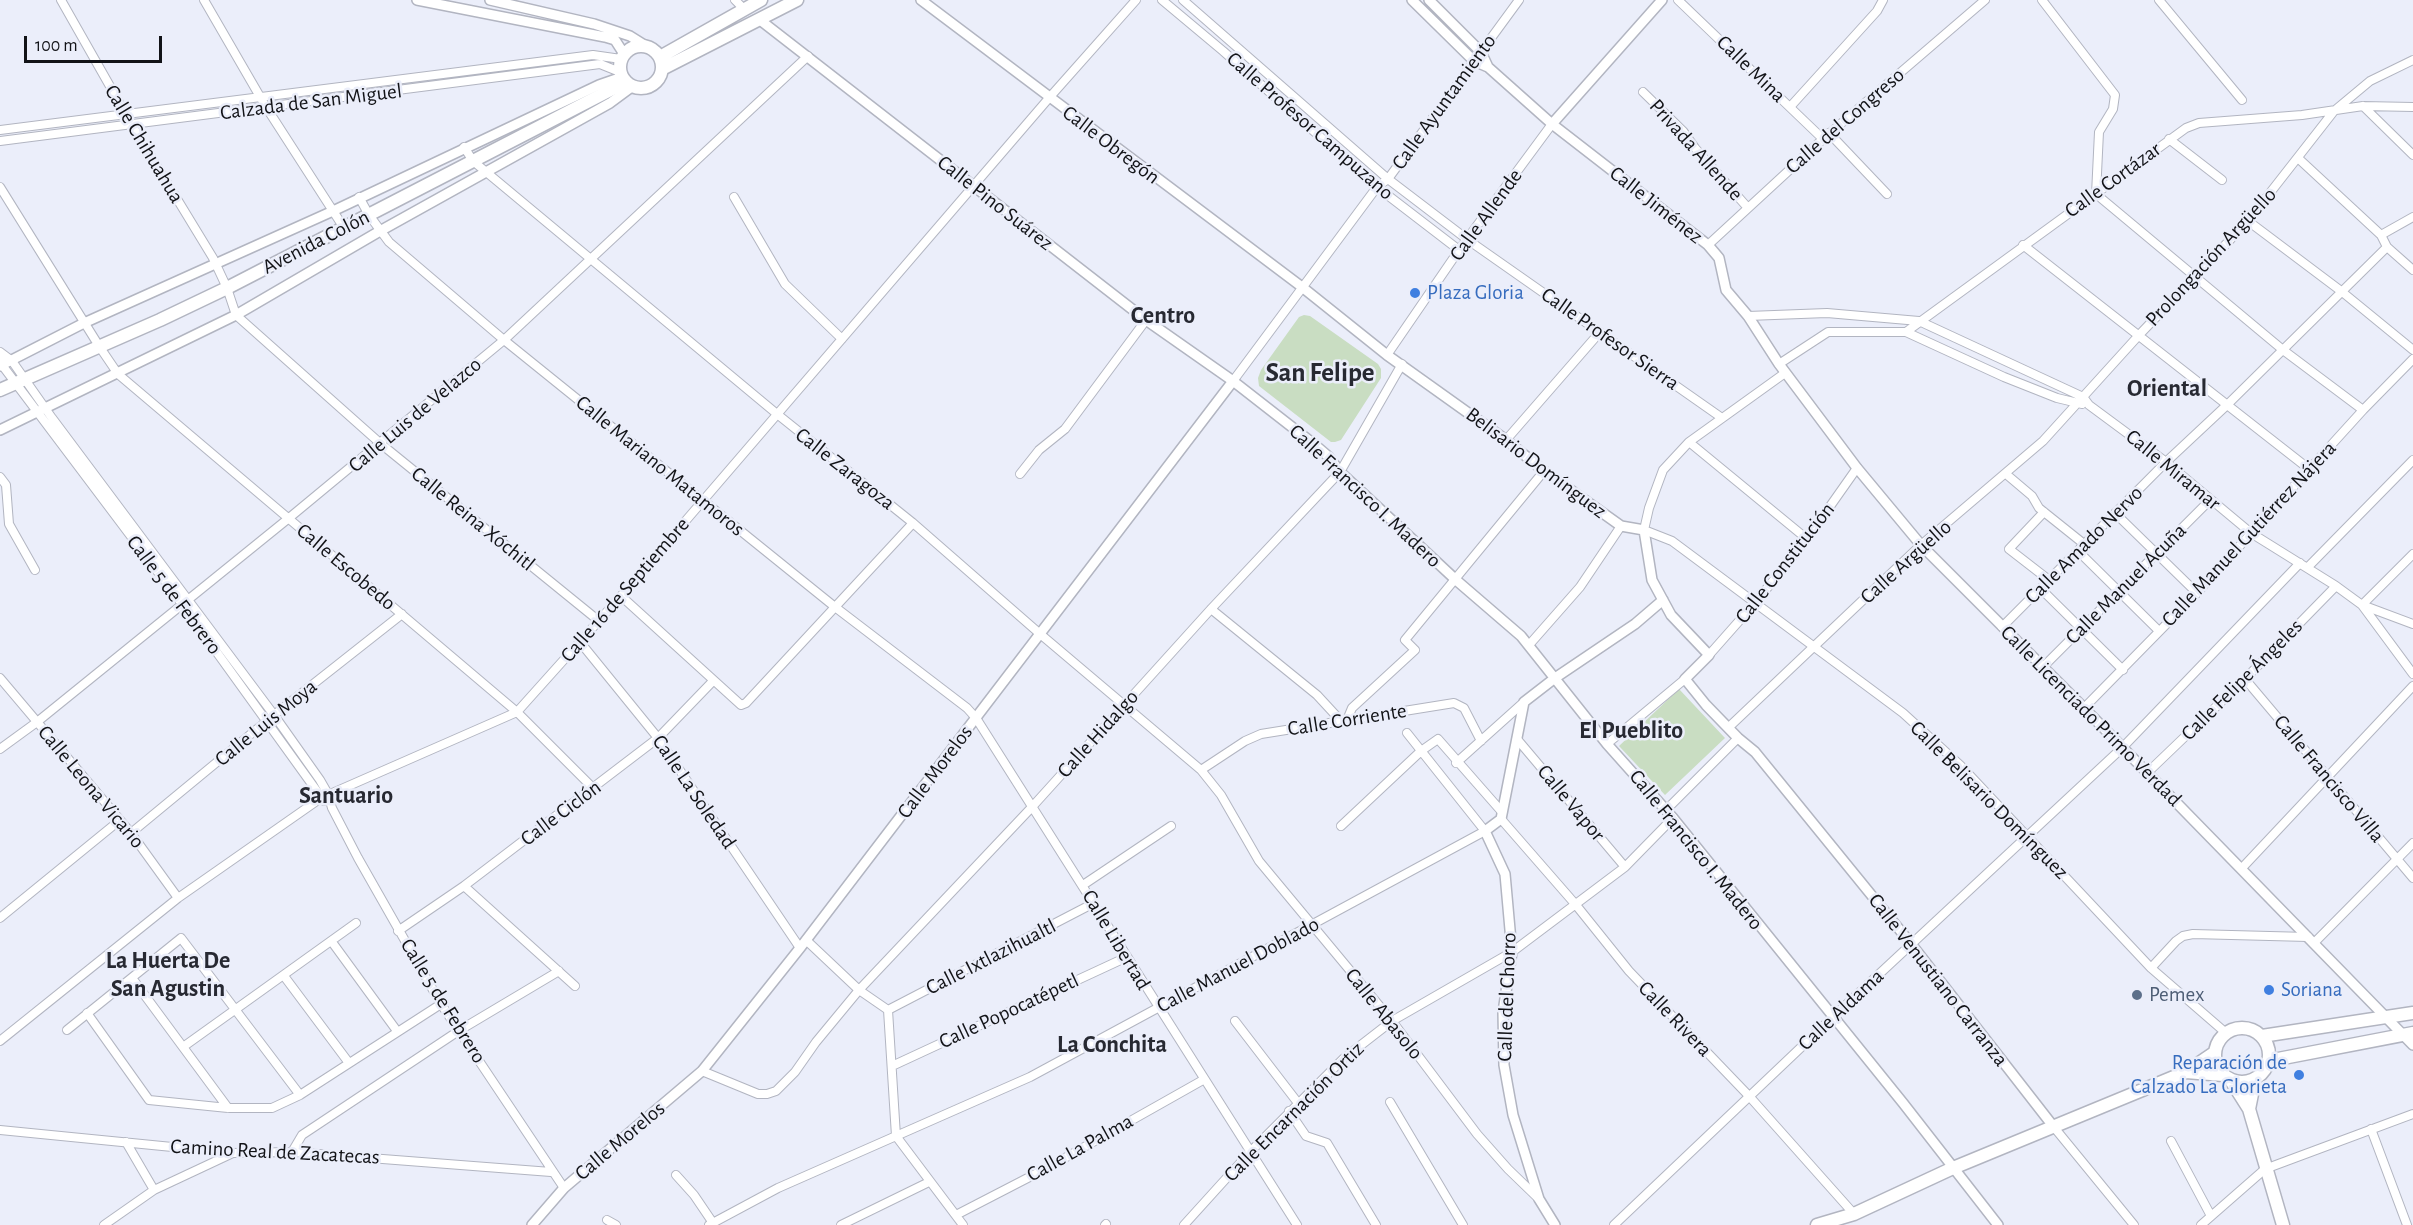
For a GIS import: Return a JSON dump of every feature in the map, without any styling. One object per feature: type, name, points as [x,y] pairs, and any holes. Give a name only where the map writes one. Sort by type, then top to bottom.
[{"type":"main road","points":[[661,63],[761,0]]},
{"type":"main road","points":[[661,63],[760,20],[797,0]]},
{"type":"main road","points":[[646,46],[654,50],[661,63],[657,81],[652,85],[639,88],[624,72],[634,47],[646,46]]},
{"type":"main road","name":"Avenida Colón","points":[[0,390],[227,288],[473,161],[624,72]]},
{"type":"main road","points":[[2283,1225],[2249,1109],[2215,1061],[2214,1053],[2220,1038],[2234,1028],[2244,1027],[2262,1036],[2413,1013]]},
{"type":"main road","points":[[2186,1072],[2247,1082],[2255,1079],[2267,1066],[2278,1059],[2408,1034]]},
{"type":"main road","points":[[2262,1036],[2269,1050],[2267,1066]]},
{"type":"main road","points":[[1817,1225],[1854,1214],[1953,1168],[2186,1072],[2214,1053]]},
{"type":"main road","points":[[2249,1109],[2255,1079]]},
{"type":"street","name":"Calle Chihuahua","points":[[61,0],[132,125],[216,264],[227,288]]},
{"type":"street","points":[[204,0],[266,107],[344,228]]},
{"type":"street","points":[[0,430],[236,315],[380,231],[487,173],[609,103],[624,72],[615,40],[417,0]]},
{"type":"street","points":[[735,0],[744,9]]},
{"type":"street","name":"Calle Obregón","points":[[921,0],[1302,287]]},
{"type":"street","name":"Calle 16 de Septiembre","points":[[0,1041],[177,898],[324,796],[517,712],[621,596],[1136,0]]},
{"type":"street","name":"Calle Profesor Campuzano","points":[[1162,0],[1377,187],[1459,250]]},
{"type":"street","name":"Calle Profesor Campuzano","points":[[1183,0],[1388,179],[1468,240]]},
{"type":"street","name":"Calle Jiménez","points":[[1412,0],[1474,62],[1488,68],[1552,124],[1708,245],[1719,258],[1726,290],[1748,316],[1785,373]]},
{"type":"street","name":"Calle Jiménez","points":[[1429,0],[1481,52],[1488,68]]},
{"type":"street","name":"Calle Ayuntamiento","points":[[1302,287],[1377,187],[1388,179],[1519,0]]},
{"type":"street","name":"Calle Allende","points":[[1387,355],[1459,250],[1552,124],[1662,0]]},
{"type":"street","name":"Calle Mina","points":[[1678,0],[1790,107],[1826,136],[1887,194]]},
{"type":"street","points":[[1790,107],[1877,11],[1884,0]]},
{"type":"street","name":"Calle del Congreso","points":[[1708,245],[1826,136],[1985,0]]},
{"type":"street","points":[[2042,0],[2115,95],[2113,109],[2099,132],[2096,194],[2283,350],[2363,410]]},
{"type":"street","points":[[2159,0],[2242,100]]},
{"type":"street","points":[[492,14],[493,1],[564,17],[630,36],[646,46]]},
{"type":"street","points":[[562,28],[564,17]]},
{"type":"street","name":"Calle Pino Suárez","points":[[760,20],[1146,320],[1233,381]]},
{"type":"street","points":[[1223,51],[1230,42]]},
{"type":"street","name":"Calzada de San Miguel","points":[[0,130],[593,55],[624,72]]},
{"type":"street","name":"Calle Luis de Velazco","points":[[0,749],[37,722],[289,519],[504,340],[808,56]]},
{"type":"street","name":"Prolongación Argüello","points":[[2080,400],[2248,221],[2299,159],[2334,111],[2370,81],[2413,60]]},
{"type":"street","name":"Calzada de San Miguel","points":[[0,141],[600,64],[624,72]]},
{"type":"street","points":[[1,360],[12,361],[84,323],[333,211],[624,72]]},
{"type":"street","points":[[408,77],[409,89]]},
{"type":"street","name":"Privada Allende","points":[[1643,92],[1683,131],[1748,208]]},
{"type":"street","points":[[1284,104],[1291,95]]},
{"type":"street","points":[[2363,106],[2413,155]]},
{"type":"street","name":"Calle Cortázar","points":[[1906,332],[2186,128],[2199,123],[2334,111],[2363,106],[2413,107]]},
{"type":"street","points":[[1299,117],[1307,109]]},
{"type":"street","points":[[2169,139],[2222,180]]},
{"type":"street","name":"Calle Zaragoza","points":[[464,147],[473,161],[591,260],[777,414],[914,523],[1202,772],[1221,795]]},
{"type":"street","points":[[2299,159],[2381,235],[2387,247],[2413,270]]},
{"type":"street","name":"Calle Escobedo","points":[[0,187],[118,374],[517,712],[594,789]]},
{"type":"street","points":[[734,197],[784,284],[842,339]]},
{"type":"street","name":"Calle Mariano Matamoros","points":[[359,198],[389,242],[504,340],[835,607],[968,708],[1032,807]]},
{"type":"street","points":[[2381,235],[2413,217]]},
{"type":"street","points":[[2248,221],[2341,291],[2413,350]]},
{"type":"street","name":"Calle Profesor Sierra","points":[[1468,240],[1722,418]]},
{"type":"street","points":[[2023,245],[2140,334],[2308,469]]},
{"type":"street","name":"Calle Amado Nervo","points":[[2002,627],[2166,462],[2387,247]]},
{"type":"street","points":[[1302,287],[1387,355]]},
{"type":"street","name":"Calle Morelos","points":[[532,1225],[564,1188],[702,1071],[803,944],[976,718],[1302,287]]},
{"type":"street","name":"Calle Reina Xóchitl","points":[[227,288],[236,315],[245,324],[381,444],[599,621]]},
{"type":"street","points":[[1748,316],[1827,313],[1919,321]]},
{"type":"street","points":[[1020,474],[1039,450],[1065,429],[1146,320]]},
{"type":"street","name":"Calle Miramar","points":[[1919,321],[2089,405],[2166,462],[2251,533],[2362,605],[2413,624]]},
{"type":"street","points":[[1506,440],[1600,332]]},
{"type":"street","points":[[1779,364],[1828,332],[1906,332],[2004,377],[2080,400]]},
{"type":"street","name":"Belisario Domínguez","points":[[1387,355],[1621,526],[1580,588],[1529,645]]},
{"type":"street","name":"Calle Manuel Gutiérrez Nájera","points":[[2084,708],[2197,593],[2308,469],[2413,359]]},
{"type":"street","points":[[1,360],[19,380]]},
{"type":"street","points":[[12,361],[19,380]]},
{"type":"street","name":"Calle Hidalgo","points":[[702,1071],[758,1094],[776,1091],[802,1064],[816,1042],[861,992],[1211,609],[1340,472],[1402,364]]},
{"type":"street","points":[[1608,744],[1685,679],[1709,655],[1671,615],[1652,580],[1644,530],[1649,508],[1663,470],[1689,442],[1785,373]]},
{"type":"street","name":"Calle Licenciado Primo Verdad","points":[[1785,373],[1857,468],[1920,545],[2242,868],[2386,1017],[2408,1034],[2413,1045]]},
{"type":"street","name":"Calle 5 de Febrero","points":[[19,380],[185,602],[225,664],[324,796]]},
{"type":"street","name":"Calle Francisco I. Madero","points":[[1233,381],[1329,457],[1340,472],[1456,580],[1521,636],[1608,744],[1673,818],[1998,1225]]},
{"type":"street","name":"Calle Argüello","points":[[1729,727],[1920,545],[2007,474],[2043,441],[2080,400]]},
{"type":"street","points":[[1689,442],[1807,539]]},
{"type":"street","name":"Calle Felipe Ángeles","points":[[2122,748],[2413,460]]},
{"type":"street","name":"Calle Constitución","points":[[1709,655],[1807,539],[1857,468]]},
{"type":"street","points":[[1211,609],[1317,695],[1344,721],[1352,708],[1415,650],[1405,640],[1544,471]]},
{"type":"street","points":[[2007,474],[2032,496],[2044,512],[2084,544]]},
{"type":"street","points":[[0,477],[6,485],[9,524],[35,570]]},
{"type":"street","name":"Calle Manuel Acuña","points":[[2042,668],[2210,500]]},
{"type":"street","points":[[2044,512],[2009,549],[2049,580]]},
{"type":"street","points":[[2115,513],[2197,593]]},
{"type":"street","points":[[621,596],[741,705],[746,703],[914,523]]},
{"type":"street","points":[[1621,526],[1644,530]]},
{"type":"street","name":"Calle Belisario Domínguez","points":[[1644,530],[1672,541],[1816,646],[1902,713],[1961,766],[2151,968],[2226,1033]]},
{"type":"street","points":[[2078,551],[2117,592],[2160,631]]},
{"type":"street","points":[[2413,554],[2362,605],[2413,674]]},
{"type":"street","name":"Calle Felipe Ángeles","points":[[2148,773],[2336,586]]},
{"type":"street","points":[[2041,589],[2122,670]]},
{"type":"street","points":[[1456,763],[1524,702],[1555,678],[1626,631],[1663,600]]},
{"type":"street","name":"Calle 5 de Febrero","points":[[185,602],[232,658],[274,715],[332,808],[441,1004],[551,1172],[564,1188]]},
{"type":"street","name":"Calle Luis Moya","points":[[131,833],[274,715],[402,614]]},
{"type":"street","name":"Calle La Soledad","points":[[580,642],[658,738],[803,944],[861,992],[886,1009]]},
{"type":"street","points":[[225,664],[232,658]]},
{"type":"street","name":"Calle Leona Vicario","points":[[0,678],[131,833],[177,898]]},
{"type":"street","name":"Calle Venustiano Carranza","points":[[1685,679],[1706,705],[1755,752],[1912,945],[2053,1126],[2134,1225]]},
{"type":"street","name":"Calle Francisco Villa","points":[[2245,679],[2413,878]]},
{"type":"street","name":"Calle Ciclón","points":[[399,931],[464,886],[594,789],[658,738],[713,681]]},
{"type":"street","points":[[2242,868],[2413,686]]},
{"type":"street","points":[[1502,816],[1524,702]]},
{"type":"street","name":"Calle Corriente","points":[[1202,772],[1245,741],[1261,734],[1454,703],[1464,708],[1481,741]]},
{"type":"street","points":[[1407,733],[1485,831]]},
{"type":"street","points":[[1666,810],[1738,738]]},
{"type":"street","name":"Calle Corriente","points":[[1341,826],[1421,751],[1437,739]]},
{"type":"street","name":"Calle Rivera","points":[[1437,739],[1629,971],[1749,1096],[1854,1214]]},
{"type":"street","name":"Calle Vapor","points":[[1517,739],[1625,867]]},
{"type":"street","name":"Calle Aldama","points":[[1614,1225],[2122,748]]},
{"type":"street","name":"Calle Abasolo","points":[[1221,795],[1259,861],[1392,1021],[1477,1134],[1539,1199],[1555,1225]]},
{"type":"street","name":"Calle Libertad","points":[[1032,807],[1052,835],[1203,1080],[1297,1225]]},
{"type":"street","name":"Calle Manuel Doblado","points":[[711,1224],[778,1188],[1030,1077],[1485,831],[1502,816]]},
{"type":"street","name":"Calle Encarnación Ortiz","points":[[1184,1225],[1289,1111],[1343,1059],[1392,1021],[1512,952],[1625,867],[1673,818]]},
{"type":"street","points":[[0,918],[120,820]]},
{"type":"street","points":[[1083,885],[1172,826]]},
{"type":"street","name":"Calle del Chorro","points":[[1485,831],[1505,874],[1512,952],[1503,1012],[1504,1065],[1513,1115],[1539,1199]]},
{"type":"street","points":[[2151,968],[2176,941],[2183,936],[2193,934],[2311,940],[2413,843]]},
{"type":"street","points":[[464,886],[575,986]]},
{"type":"street","name":"Calle Ixtlazihualtl","points":[[886,1009],[1094,903]]},
{"type":"street","points":[[183,1047],[356,923]]},
{"type":"street","points":[[67,1030],[181,938],[300,1095]]},
{"type":"street","points":[[332,942],[397,1031]]},
{"type":"street","name":"Calle Popocatépetl","points":[[892,1066],[1127,957]]},
{"type":"street","points":[[292,1152],[302,1135],[460,1030],[559,971]]},
{"type":"street","points":[[284,976],[349,1063]]},
{"type":"street","points":[[132,978],[228,1108]]},
{"type":"street","points":[[87,1013],[149,1100],[228,1108],[272,1108],[300,1095],[441,1004]]},
{"type":"street","points":[[886,1009],[896,1136],[963,1225]]},
{"type":"street","points":[[1235,1021],[1298,1103]]},
{"type":"street","name":"Calle La Palma","points":[[956,1215],[1047,1168],[1203,1080]]},
{"type":"street","points":[[1390,1102],[1463,1225]]},
{"type":"street","points":[[1289,1111],[1306,1136],[1327,1143],[1376,1225]]},
{"type":"street","points":[[2200,1225],[2265,1169],[2413,1114]]},
{"type":"street","points":[[2371,1129],[2407,1225]]},
{"type":"street","name":"Camino Real de Zacatecas","points":[[0,1130],[233,1153],[292,1152],[551,1172]]},
{"type":"street","points":[[2171,1141],[2211,1216]]},
{"type":"street","points":[[126,1142],[154,1190]]},
{"type":"street","points":[[104,1225],[154,1190],[233,1153]]},
{"type":"street","points":[[676,1175],[694,1195],[711,1224]]},
{"type":"street","points":[[841,1225],[929,1182]]},
{"type":"street","points":[[607,1220],[616,1225]]},
{"type":"green space","points":[[1310,316],[1378,364],[1381,369],[1381,378],[1341,440],[1335,442],[1331,442],[1259,386],[1258,378],[1261,370],[1299,317]]},
{"type":"green space","points":[[1679,689],[1725,738],[1665,795],[1619,746]]},
{"type":"place","name":"Plaza Gloria","points":[[1415,293]]},
{"type":"place","name":"Soriana","points":[[2269,990]]},
{"type":"place","name":"Pemex","points":[[2137,995]]},
{"type":"place","name":"Reparación de Calzado La Glorieta","points":[[2299,1075]]},
{"type":"district","name":"Centro","points":[[1163,316]]},
{"type":"district","name":"San Felipe","points":[[1320,373]]},
{"type":"district","name":"Oriental","points":[[2167,389]]},
{"type":"district","name":"El Pueblito","points":[[1631,731]]},
{"type":"district","name":"Santuario","points":[[346,796]]},
{"type":"district","name":"La Huerta De San Agustin","points":[[168,975]]},
{"type":"district","name":"La Conchita","points":[[1112,1045]]}]
